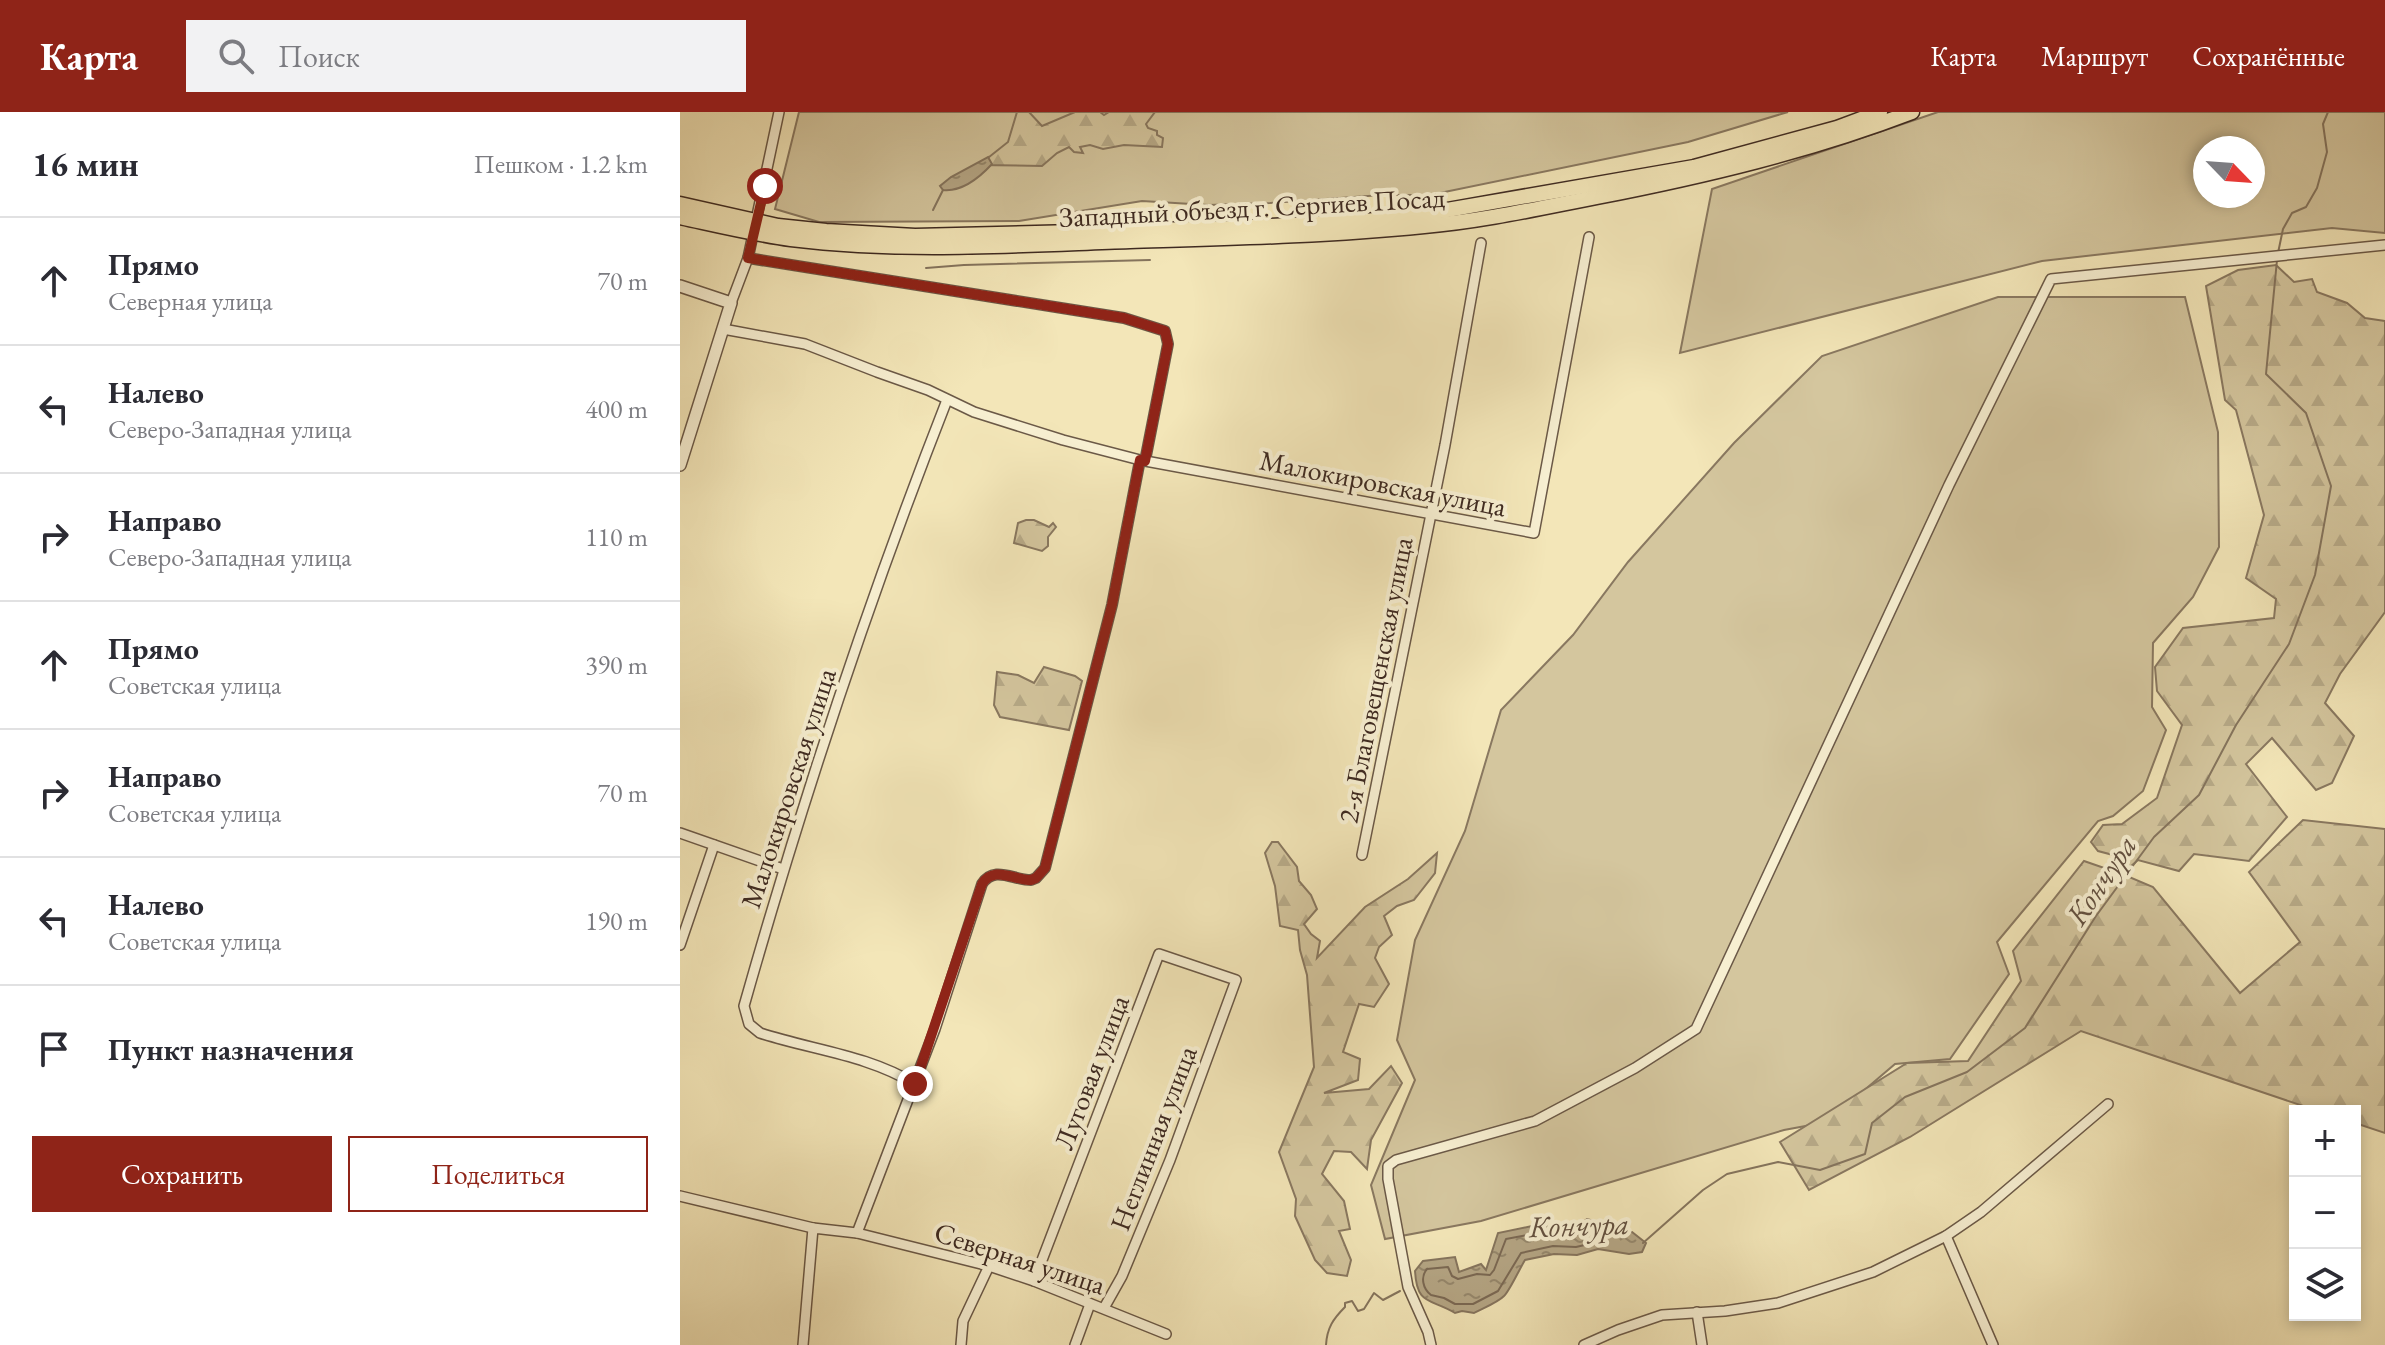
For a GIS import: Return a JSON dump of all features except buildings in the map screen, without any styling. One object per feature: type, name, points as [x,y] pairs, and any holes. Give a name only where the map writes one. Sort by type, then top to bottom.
[{"type":"main road","name":"Западный объезд г. Сергиев Посад","points":[[680,217],[755,226],[915,236],[1231,228],[1367,221],[1694,167],[1837,128],[1880,112]]},
{"type":"main road","name":"Западный объезд г. Сергиев Посад","points":[[680,204],[733,217],[790,239],[876,246],[1306,235],[1427,226],[1498,217],[1705,176],[1803,149],[1912,112]]},
{"type":"street","points":[[680,465],[748,258],[779,112]]},
{"type":"street","name":"Малокировская улица","points":[[723,329],[805,344],[928,390],[974,412],[1143,461],[1534,533],[1589,237]]},
{"type":"street","name":"2-я Благовещенская улица","points":[[1362,855],[1445,445],[1481,243]]},
{"type":"street","points":[[1431,1345],[1406,1279],[1388,1166],[1396,1160],[1535,1121],[1635,1068],[1696,1029],[1942,500],[2051,279],[2385,245]]},
{"type":"street","points":[[748,258],[1124,318],[1165,331],[1168,344],[1112,605],[1045,868],[1031,880],[997,874],[985,879],[982,884],[915,1084],[857,1233]]},
{"type":"street","points":[[680,286],[731,303]]},
{"type":"street","name":"Малокировская улица","points":[[915,1084],[888,1069],[858,1059],[760,1033],[749,1024],[744,1006],[810,781],[906,506],[947,400]]},
{"type":"street","points":[[680,833],[783,869]]},
{"type":"street","points":[[680,945],[714,845]]},
{"type":"street","name":"Луговая улица","points":[[1034,1281],[1159,954],[1236,980]]},
{"type":"street","name":"Неглинная улица","points":[[1104,1308],[1122,1276],[1164,1175],[1236,980]]},
{"type":"street","points":[[1584,1345],[1662,1315],[1725,1311],[1778,1303],[1873,1272],[1946,1236],[2014,1185],[2108,1104]]},
{"type":"street","points":[[680,1196],[813,1228],[803,1345]]},
{"type":"street","name":"Северная улица","points":[[813,1228],[857,1233],[989,1266],[1166,1334]]},
{"type":"street","points":[[1946,1236],[1993,1345]]},
{"type":"street","points":[[961,1345],[963,1321],[989,1266]]},
{"type":"street","points":[[1075,1345],[1090,1304]]},
{"type":"street","points":[[1697,1312],[1702,1345]]},
{"type":"green space","points":[[799,112],[1788,112],[1688,142],[1430,195],[1208,205],[1142,201],[1019,221],[819,222],[775,209]]},
{"type":"green space","points":[[1017,112],[1029,112],[1042,126],[1075,112],[1100,112],[1104,115],[1109,112],[1155,112],[1146,124],[1163,138],[1162,147],[1124,145],[1103,149],[1090,145],[1080,147],[1083,153],[1074,152],[1069,147],[1042,166],[979,165],[1008,142]]},
{"type":"green space","points":[[1938,112],[2385,112],[2385,233],[2332,228],[2042,261],[1680,353],[1712,189]]},
{"type":"green space","points":[[2276,265],[2294,282],[2312,279],[2317,292],[2347,303],[2365,318],[2385,321],[2385,612],[2340,674],[2325,703],[2354,736],[2332,783],[2316,790],[2272,738],[2246,764],[2287,817],[2249,861],[2194,854],[2179,871],[2138,860],[2122,874],[2153,887],[2240,993],[2300,942],[2249,872],[2303,820],[2385,829],[2385,1133],[2361,1125],[2361,1105],[2300,1105],[2081,1031],[1910,1137],[1809,1190],[1780,1142],[1907,1063],[1968,1061],[2021,981],[2013,951],[2084,861],[2107,869],[2113,855],[2098,851],[2091,842],[2103,825],[2122,824],[2157,798],[2182,725],[2157,691],[2155,667],[2183,628],[2274,618],[2276,599],[2246,578],[2264,515],[2236,410],[2225,400],[2206,286],[2238,270]]},
{"type":"green space","points":[[1998,297],[2185,297],[2218,432],[2219,547],[2193,597],[2153,643],[2152,707],[2166,730],[2143,791],[2113,816],[2098,821],[1997,942],[2009,974],[1950,1059],[1895,1064],[1827,1122],[1784,1130],[1481,1221],[1385,1239],[1371,1185],[1415,1080],[1397,1040],[1415,940],[1465,831],[1501,710],[1573,635],[1628,562],[1734,443],[1822,356]]},
{"type":"green space","points":[[1026,520],[1049,527],[1053,523],[1056,527],[1048,537],[1048,546],[1042,551],[1014,543],[1018,523]]},
{"type":"green space","points":[[1044,667],[1082,681],[1069,730],[1000,717],[994,705],[997,672],[1018,675],[1034,683]]},
{"type":"green space","points":[[1272,842],[1278,842],[1297,867],[1299,881],[1311,895],[1317,909],[1304,924],[1320,941],[1317,958],[1365,907],[1408,879],[1437,853],[1435,873],[1414,900],[1397,906],[1384,916],[1392,935],[1379,947],[1375,958],[1389,984],[1374,1007],[1359,1004],[1343,1052],[1360,1059],[1358,1080],[1324,1093],[1369,1089],[1391,1066],[1402,1083],[1371,1140],[1367,1169],[1351,1152],[1334,1151],[1322,1174],[1344,1201],[1350,1229],[1339,1231],[1351,1260],[1347,1276],[1327,1273],[1315,1260],[1295,1216],[1296,1199],[1279,1152],[1314,1067],[1307,975],[1298,930],[1280,926],[1275,886],[1265,853]]},
{"type":"water","points":[[988,157],[992,164],[970,183],[950,190],[943,190],[940,186],[951,177]]},
{"type":"water","points":[[1587,1219],[1603,1224],[1611,1232],[1632,1232],[1646,1243],[1642,1252],[1629,1254],[1598,1249],[1577,1255],[1554,1254],[1525,1260],[1504,1296],[1474,1313],[1455,1313],[1426,1300],[1419,1290],[1415,1271],[1423,1261],[1455,1257],[1459,1272],[1481,1264],[1486,1270],[1498,1233],[1532,1226],[1576,1227]]},
{"type":"waterway","name":"Кончура","points":[[2278,253],[2283,229],[2292,213],[2306,207],[2317,188],[2327,152],[2323,124],[2328,112]]},
{"type":"waterway","points":[[933,210],[943,190]]},
{"type":"waterway","points":[[926,268],[1150,260]]},
{"type":"waterway","name":"Кончура","points":[[1643,1243],[1703,1190],[1727,1174],[1778,1162],[1820,1170],[1865,1154],[1872,1123],[1905,1097],[1967,1072],[2025,1028],[2096,916],[2154,837],[2199,795],[2236,725],[2289,644],[2315,575],[2331,486],[2306,413],[2266,374],[2277,260]]},
{"type":"waterway","name":"Кончура","points":[[1326,1345],[1329,1329],[1345,1303],[1352,1301],[1358,1311],[1364,1309],[1374,1293],[1383,1300],[1400,1291]]},
{"type":"route","points":[[765,186],[748,258],[1124,318],[1165,331],[1168,344],[1145,461],[1140,460],[1112,605],[1045,868],[1036,878],[1026,881],[997,874],[985,879],[915,1084]]}]
